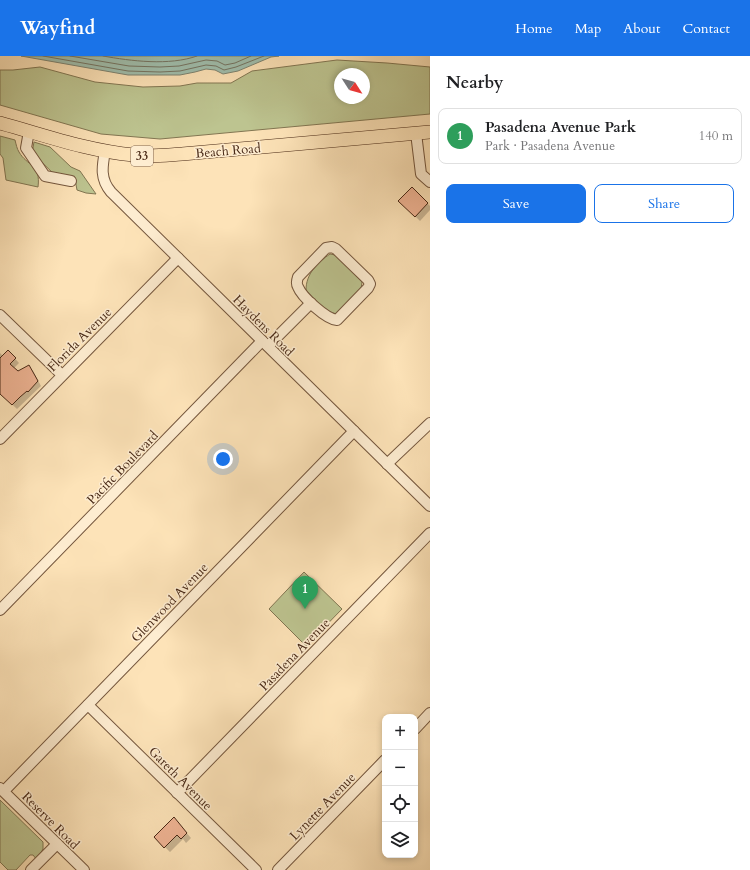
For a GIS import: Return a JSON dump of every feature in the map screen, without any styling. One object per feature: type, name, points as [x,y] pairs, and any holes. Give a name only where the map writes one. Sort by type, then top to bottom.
[{"type":"main road","name":"Beach Road","points":[[0,123],[105,151],[143,156],[171,155],[430,132]]},
{"type":"street","points":[[29,131],[26,148],[45,176],[71,182]]},
{"type":"street","points":[[416,133],[421,174],[430,182]]},
{"type":"street","name":"Haydens Road","points":[[105,151],[102,174],[106,186],[430,506]]},
{"type":"street","points":[[332,247],[336,249],[368,280],[370,284],[368,288],[336,320],[327,317],[311,303],[298,287],[298,278],[326,248],[332,247]]},
{"type":"street","name":"Florida Avenue","points":[[0,439],[178,258]]},
{"type":"street","name":"Pacific Boulevard","points":[[0,610],[265,344],[311,303]]},
{"type":"street","points":[[0,315],[62,375]]},
{"type":"street","points":[[387,464],[430,423]]},
{"type":"street","name":"Glenwood Avenue","points":[[2,790],[88,705],[354,431]]},
{"type":"street","name":"Pasadena Avenue","points":[[177,793],[430,533]]},
{"type":"street","name":"Gareth Avenue","points":[[88,705],[256,870]]},
{"type":"street","points":[[418,726],[430,713]]},
{"type":"street","name":"Lynette Avenue","points":[[278,870],[382,763]]},
{"type":"street","name":"Reserve Road","points":[[2,790],[84,870]]},
{"type":"street","points":[[31,870],[57,844]]},
{"type":"green space","points":[[337,60],[430,67],[430,114],[160,139],[101,134],[0,105],[0,70],[40,67],[95,82],[143,87],[180,86],[197,83],[231,83],[252,71]]},
{"type":"green space","points":[[0,136],[15,140],[22,157],[33,166],[37,174],[38,187],[6,180],[3,158],[0,154]]},
{"type":"green space","points":[[34,142],[50,147],[71,167],[80,171],[96,194],[77,190],[75,179],[54,174],[32,153]]},
{"type":"green space","points":[[330,254],[335,255],[362,282],[361,289],[337,314],[324,308],[306,290],[306,284],[313,269]]},
{"type":"green space","points":[[304,572],[342,609],[306,646],[269,609]]},
{"type":"green space","points":[[0,800],[43,842],[43,849],[37,860],[33,855],[30,855],[16,870],[8,870],[0,862]]},
{"type":"water","points":[[21,56],[279,56],[271,57],[238,71],[223,74],[215,70],[206,69],[180,75],[128,75]]},
{"type":"building","points":[[412,187],[428,203],[415,217],[398,201]]},
{"type":"building","points":[[8,350],[16,358],[10,364],[18,371],[29,365],[38,381],[28,392],[27,391],[12,405],[0,394],[0,358]]},
{"type":"building","points":[[174,817],[187,833],[181,839],[177,835],[164,848],[154,837]]},
{"type":"place","name":"Pasadena Avenue Park","points":[[305,609]]}]
